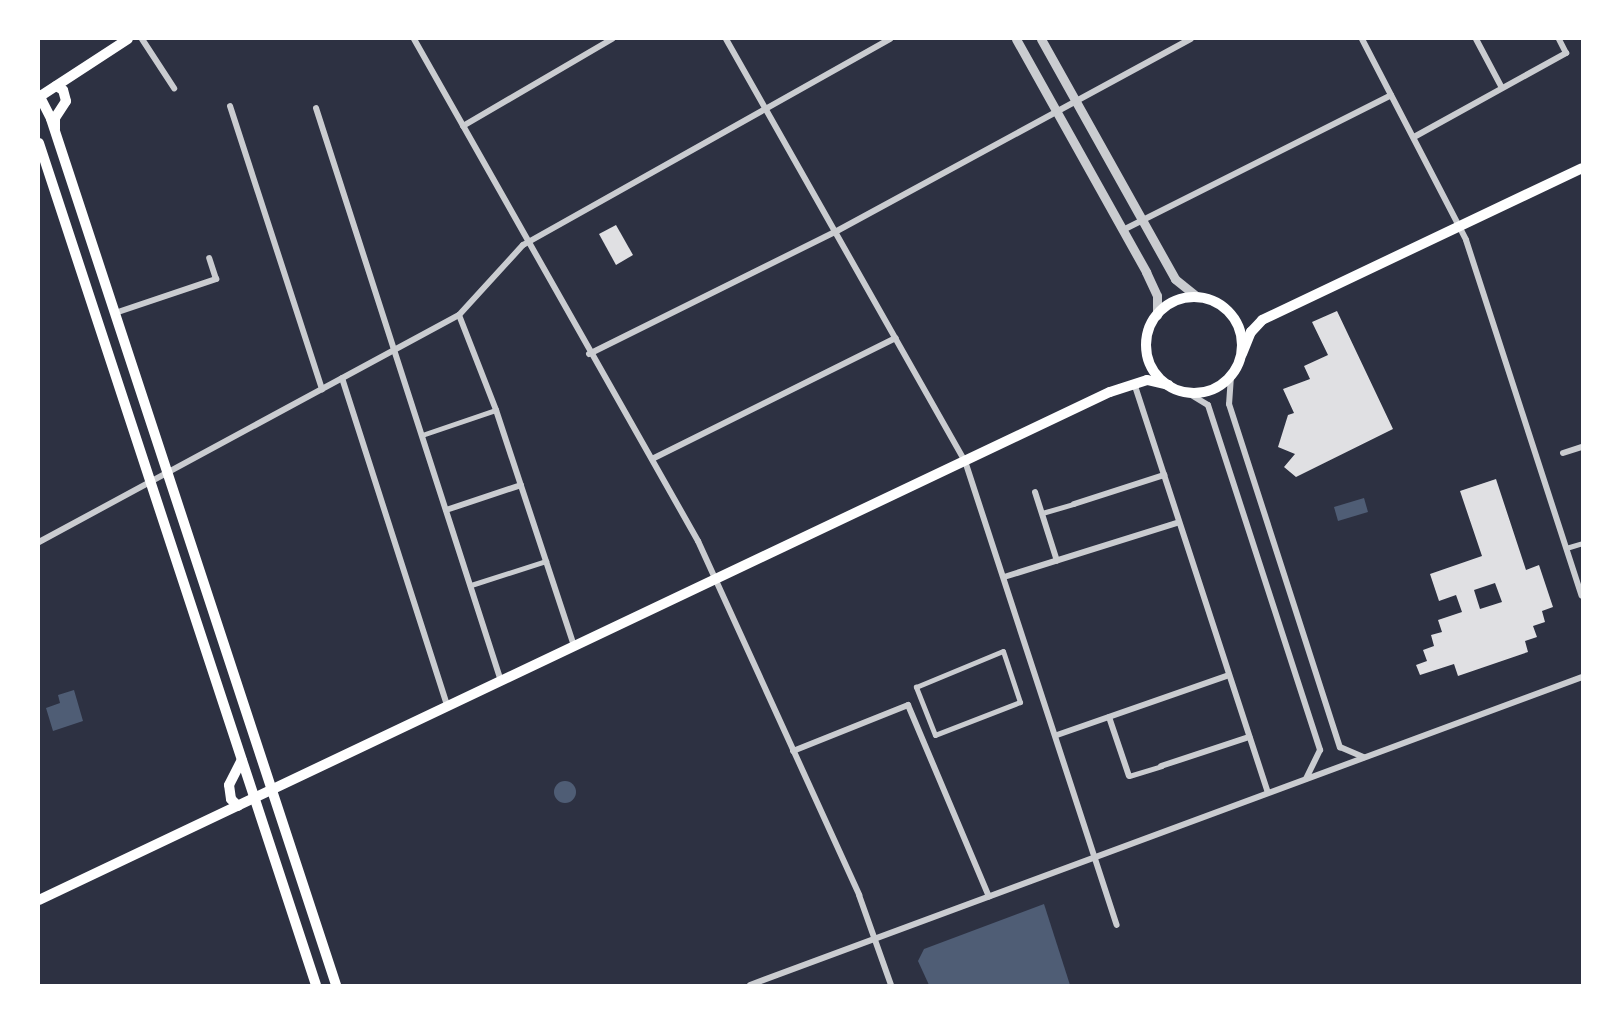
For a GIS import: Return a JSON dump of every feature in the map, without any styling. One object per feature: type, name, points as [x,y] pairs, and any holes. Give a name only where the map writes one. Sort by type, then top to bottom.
[{"type":"main road","points":[[128,39],[39,96],[55,132],[336,985]]},
{"type":"main road","points":[[55,132],[55,118],[66,97],[56,86]]},
{"type":"main road","points":[[39,143],[316,985]]},
{"type":"main road","points":[[39,900],[1134,383],[1151,380],[1188,393],[1212,390],[1231,376],[1252,330],[1262,320],[1582,168]]},
{"type":"main road","points":[[1168,385],[1153,370],[1146,350],[1149,328],[1157,315],[1172,302],[1197,297],[1216,302],[1232,315],[1241,334],[1242,354]]},
{"type":"main road","points":[[238,806],[231,799],[229,785],[242,759]]},
{"type":"street","points":[[142,39],[174,87]]},
{"type":"street","points":[[414,39],[589,354],[698,541],[859,895],[891,985]]},
{"type":"street","points":[[463,126],[612,39]]},
{"type":"street","points":[[726,39],[965,461],[1057,735],[1117,925]]},
{"type":"street","points":[[39,542],[459,315],[528,241],[890,39]]},
{"type":"street","points":[[1016,39],[1155,290],[1157,315]]},
{"type":"street","points":[[1041,39],[1178,284],[1197,297]]},
{"type":"street","points":[[589,354],[835,232],[1056,110],[1191,39]]},
{"type":"street","points":[[1362,39],[1460,226],[1582,596]]},
{"type":"street","points":[[1476,39],[1502,88]]},
{"type":"street","points":[[1414,137],[1566,53],[1559,39]]},
{"type":"street","points":[[1123,230],[1391,95]]},
{"type":"street","points":[[230,106],[322,389]]},
{"type":"street","points":[[316,108],[501,681]]},
{"type":"street","points":[[115,313],[216,279],[209,258]]},
{"type":"street","points":[[459,315],[496,410],[574,646]]},
{"type":"street","points":[[652,459],[896,338]]},
{"type":"street","points":[[1231,376],[1229,404],[1340,747],[1364,758]]},
{"type":"street","points":[[342,378],[447,706]]},
{"type":"street","points":[[1134,383],[1268,793]]},
{"type":"street","points":[[1188,393],[1208,405],[1320,750],[1306,779]]},
{"type":"street","points":[[422,435],[496,410]]},
{"type":"street","points":[[1563,453],[1582,447]]},
{"type":"street","points":[[1042,513],[1164,475]]},
{"type":"street","points":[[446,510],[521,485]]},
{"type":"street","points":[[1035,492],[1057,561]]},
{"type":"street","points":[[1004,578],[1179,522]]},
{"type":"street","points":[[1566,548],[1582,543]]},
{"type":"street","points":[[471,585],[546,561]]},
{"type":"street","points":[[1003,651],[1020,702],[935,735],[916,687],[1003,651]]},
{"type":"street","points":[[1057,735],[1229,675]]},
{"type":"street","points":[[750,985],[1582,677]]},
{"type":"street","points":[[793,751],[908,705],[989,897]]},
{"type":"street","points":[[1109,717],[1129,776],[1249,737]]},
{"type":"water","points":[[1364,498],[1368,512],[1338,521],[1334,507]]},
{"type":"water","points":[[74,690],[83,721],[53,731],[46,708],[60,703],[58,695]]},
{"type":"water","points":[[565,781],[573,784],[576,792],[573,800],[565,803],[557,800],[554,792],[557,784]]},
{"type":"water","points":[[1044,904],[1070,985],[929,985],[918,961],[924,949]]},
{"type":"building","points":[[616,225],[633,255],[616,265],[599,234]]},
{"type":"building","points":[[1337,311],[1393,429],[1296,477],[1284,467],[1295,454],[1278,447],[1288,415],[1294,413],[1283,389],[1310,379],[1304,366],[1328,355],[1312,322]]},
{"type":"building","points":[[1496,479],[1526,570],[1539,565],[1553,607],[1542,611],[1545,622],[1533,626],[1537,637],[1525,641],[1528,652],[1458,676],[1454,664],[1420,675],[1416,665],[1427,661],[1423,650],[1434,646],[1431,635],[1442,632],[1438,620],[1462,612],[1456,595],[1439,601],[1430,574],[1482,556],[1460,491]],"holes":[[[1495,583],[1502,602],[1480,609],[1474,590]]]}]
